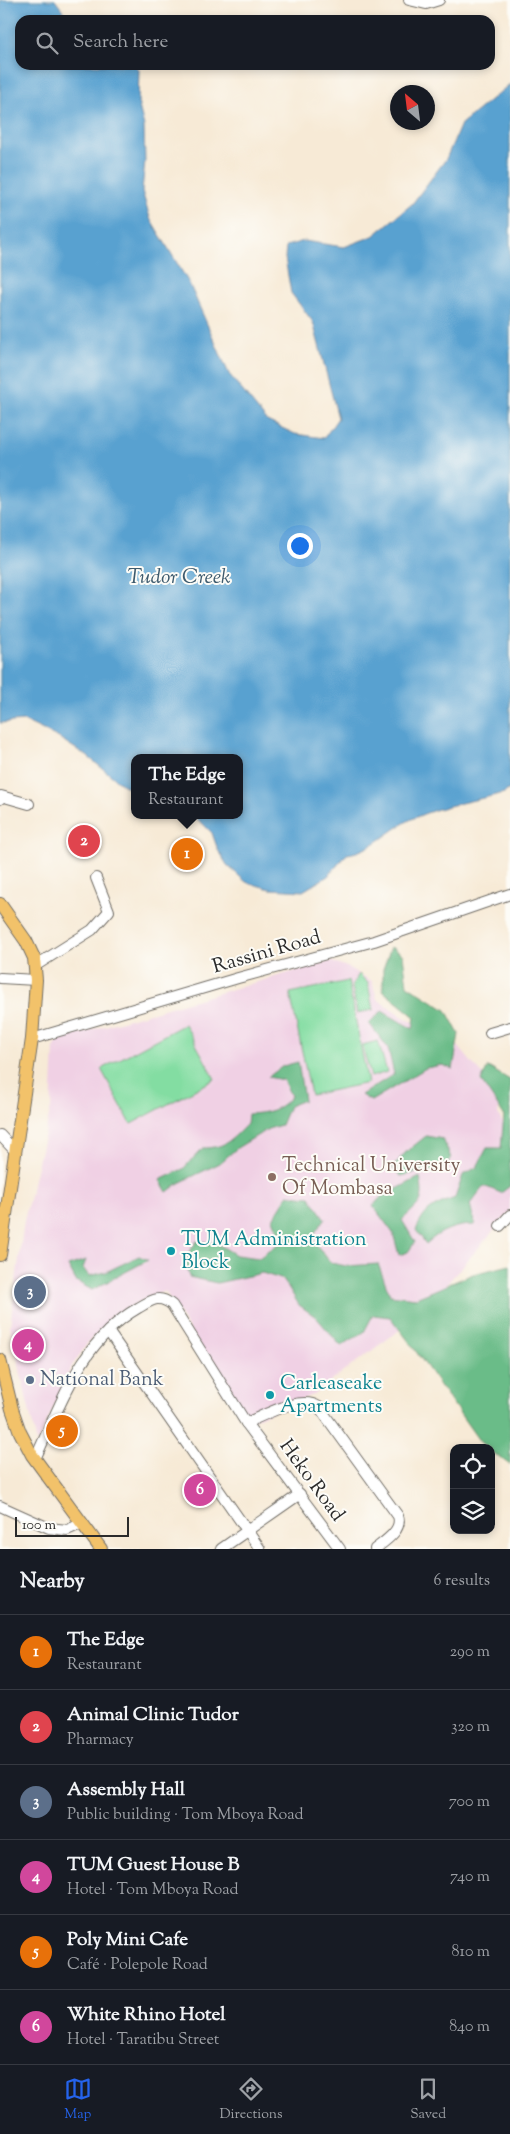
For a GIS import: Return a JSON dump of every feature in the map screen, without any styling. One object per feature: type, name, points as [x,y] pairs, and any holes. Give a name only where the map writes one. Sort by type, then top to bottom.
[{"type":"main road","points":[[0,904],[26,941],[35,966],[36,980],[32,1039],[0,1254]]},
{"type":"main road","points":[[0,1360],[4,1395],[20,1432],[35,1459],[101,1549]]},
{"type":"street","points":[[409,0],[426,4],[439,0]]},
{"type":"street","points":[[0,799],[1,796],[29,804]]},
{"type":"street","points":[[35,966],[92,930],[109,911],[96,878]]},
{"type":"street","name":"Rassini Road","points":[[32,1039],[238,978],[374,941],[510,894]]},
{"type":"street","points":[[0,978],[36,980]]},
{"type":"street","points":[[490,1033],[510,1027]]},
{"type":"street","points":[[0,1135],[15,1151]]},
{"type":"street","points":[[500,1226],[510,1215]]},
{"type":"street","points":[[35,1459],[84,1357],[119,1320],[152,1299],[159,1298],[165,1300],[172,1306],[246,1423]]},
{"type":"street","points":[[108,1331],[260,1549]]},
{"type":"street","name":"Heko Road","points":[[340,1549],[246,1423],[303,1402],[309,1402],[319,1407],[400,1521],[398,1528],[375,1549]]},
{"type":"street","points":[[221,1549],[300,1494]]},
{"type":"street","points":[[0,1506],[49,1528],[67,1530],[83,1523]]},
{"type":"shaded area","name":"Technical University Of Mombasa","points":[[330,961],[347,967],[372,981],[377,999],[408,1020],[449,1035],[472,1063],[502,1093],[498,1113],[510,1141],[510,1212],[423,1311],[409,1323],[312,1395],[247,1422],[165,1291],[137,1303],[113,1319],[89,1341],[72,1366],[37,1444],[10,1326],[24,1221],[51,1108],[54,1048],[60,1039]]},
{"type":"green space","points":[[391,947],[403,955],[407,985],[446,1010],[459,1034],[453,1069],[442,1065],[426,1068],[371,1101],[361,1095],[394,1074],[388,1048],[369,1023],[382,1011],[413,1029],[415,1017],[383,991],[383,969]]},
{"type":"green space","points":[[359,974],[368,983],[373,1010],[357,1013],[352,986]]},
{"type":"green space","points":[[348,981],[368,1083],[311,1095],[290,993]]},
{"type":"green space","points":[[185,1024],[215,1079],[131,1124],[101,1069]]},
{"type":"green space","points":[[378,1041],[387,1072],[371,1077],[362,1045]]},
{"type":"green space","points":[[298,1062],[304,1100],[289,1106],[281,1125],[268,1129],[237,1148],[220,1163],[179,1183],[167,1192],[160,1180],[183,1169],[203,1148],[211,1148],[228,1142],[247,1124],[248,1114],[272,1110],[287,1101],[291,1096],[283,1080],[268,1077],[283,1066]]},
{"type":"green space","points":[[488,1067],[510,1080],[510,1186],[501,1193],[484,1186],[470,1204],[475,1225],[449,1229],[437,1235],[426,1244],[416,1230],[423,1217],[436,1206],[455,1198],[463,1175],[477,1167],[487,1148],[501,1148],[504,1115],[481,1081]]},
{"type":"green space","points":[[426,1136],[443,1139],[451,1158],[440,1173],[425,1170],[401,1176],[392,1168],[406,1152]]},
{"type":"green space","points":[[420,1177],[422,1197],[420,1202],[402,1220],[415,1242],[408,1252],[399,1255],[393,1233],[373,1206],[381,1197]]},
{"type":"green space","points":[[288,1195],[310,1197],[325,1219],[311,1238],[331,1263],[346,1266],[378,1264],[390,1295],[416,1298],[473,1274],[510,1265],[510,1465],[495,1454],[495,1444],[483,1444],[480,1442],[390,1317],[373,1315],[364,1332],[341,1346],[316,1317],[299,1305],[284,1280],[262,1273],[217,1283],[189,1277],[185,1258],[197,1241],[218,1244],[236,1255],[259,1258],[282,1241],[273,1219]]},
{"type":"green space","points":[[139,1256],[148,1260],[92,1290],[76,1281],[68,1266],[86,1260],[83,1268],[89,1276],[106,1272]]},
{"type":"water","name":"Tudor Creek","points":[[0,0],[55,0],[66,15],[15,15],[15,70],[139,70],[138,102],[144,126],[145,161],[142,191],[150,218],[189,283],[229,374],[267,421],[295,434],[324,438],[338,418],[313,322],[291,293],[285,258],[286,246],[304,241],[344,247],[373,236],[412,204],[446,159],[461,124],[510,84],[510,789],[504,793],[447,806],[414,818],[365,849],[347,854],[328,876],[303,891],[270,889],[246,882],[227,865],[218,850],[212,833],[196,819],[243,819],[243,754],[131,754],[131,789],[123,785],[87,756],[59,738],[24,721],[0,723]]},
{"type":"place","name":"Animal Clinic Tudor","points":[[84,841]]},
{"type":"place","name":"The Edge","points":[[187,854]]},
{"type":"place","name":"Technical University Of Mombasa","points":[[272,1177]]},
{"type":"place","name":"TUM Administration Block","points":[[171,1251]]},
{"type":"place","name":"Assembly Hall","points":[[30,1292]]},
{"type":"place","name":"TUM Guest House B","points":[[28,1345]]},
{"type":"place","name":"National Bank","points":[[30,1380]]},
{"type":"place","name":"Carleaseake Apartments","points":[[270,1395]]},
{"type":"place","name":"Poly Mini Cafe","points":[[62,1431]]},
{"type":"place","name":"White Rhino Hotel","points":[[200,1490]]}]
